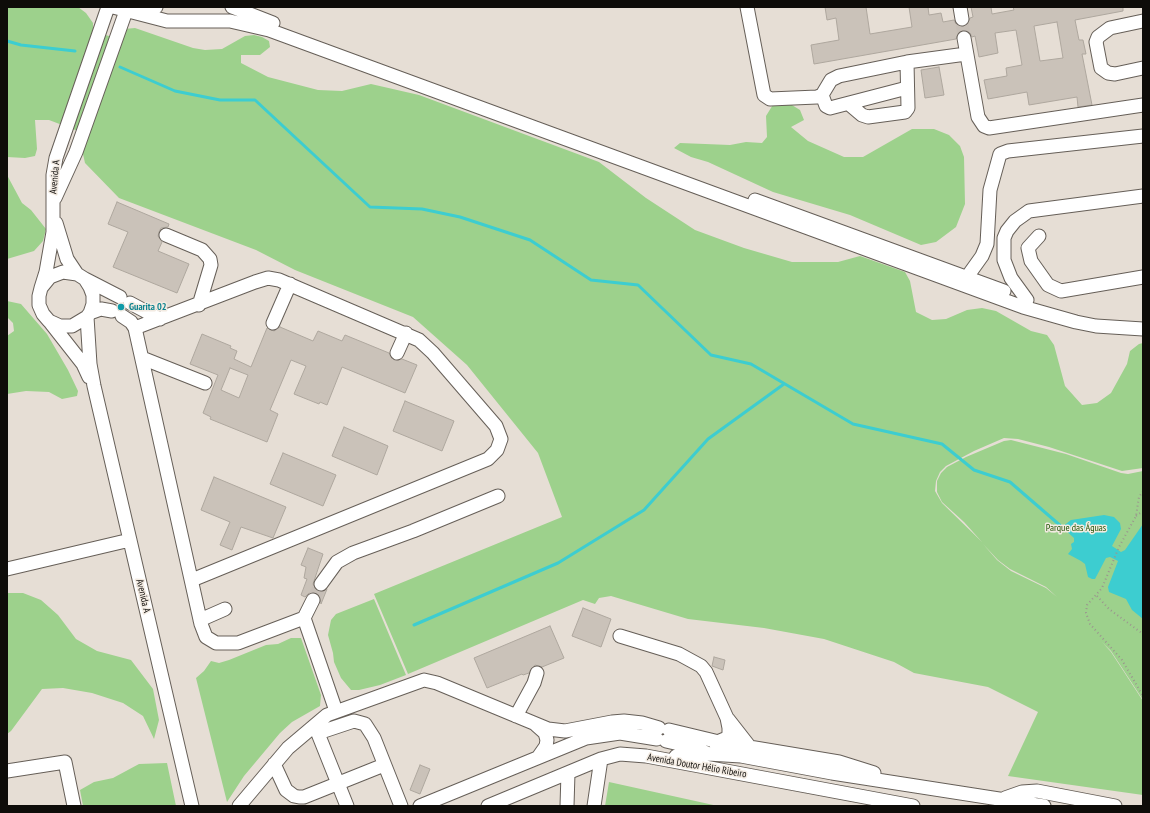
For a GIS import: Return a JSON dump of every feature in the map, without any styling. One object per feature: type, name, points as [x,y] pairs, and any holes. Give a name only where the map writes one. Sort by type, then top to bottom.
[{"type":"street","name":"Avenida A","points":[[53,202],[53,175],[61,140],[108,7]]},
{"type":"street","points":[[113,7],[128,12],[153,12],[168,21],[230,21],[269,30],[966,282],[1059,310],[1088,317],[1126,321],[1143,321]]},
{"type":"street","points":[[232,7],[292,31],[966,282],[1023,307],[1096,326],[1143,329]]},
{"type":"street","points":[[747,7],[764,95],[770,100],[816,97],[822,95],[831,80],[839,76],[907,62],[966,54]]},
{"type":"street","name":"Avenida A","points":[[53,202],[76,152],[128,12]]},
{"type":"street","points":[[118,36],[153,12]]},
{"type":"street","points":[[1143,21],[1110,28],[1098,37],[1096,42],[1101,68],[1108,73],[1115,74],[1143,68]]},
{"type":"street","points":[[964,38],[978,117],[984,126],[989,128],[1143,105]]},
{"type":"street","points":[[849,104],[862,115],[868,117],[905,112],[908,108],[907,62]]},
{"type":"street","points":[[822,95],[828,107],[849,104],[908,88]]},
{"type":"street","points":[[966,282],[982,256],[987,244],[992,180],[1000,154],[1008,151],[1143,136]]},
{"type":"street","points":[[1027,300],[1011,278],[1004,260],[1004,238],[1007,231],[1015,221],[1029,212],[1143,196]]},
{"type":"street","points":[[53,202],[56,227],[67,259],[90,287],[93,295],[93,304],[88,315],[90,364],[94,386]]},
{"type":"street","points":[[53,202],[53,232],[46,272],[39,296],[40,305],[43,314],[82,364],[94,386]]},
{"type":"street","points":[[166,235],[202,250],[210,259],[210,265],[199,305]]},
{"type":"street","points":[[1039,236],[1028,248],[1031,261],[1048,285],[1061,292],[1143,276]]},
{"type":"street","points":[[41,288],[50,277],[63,272],[81,277],[160,319]]},
{"type":"street","points":[[135,328],[268,278],[290,284],[406,333],[419,340],[427,346],[496,426],[501,439],[498,450],[488,459],[192,580]]},
{"type":"street","points":[[273,323],[290,284]]},
{"type":"street","points":[[49,320],[60,326],[72,326],[88,315],[101,309],[117,314],[131,322],[135,328],[200,620],[203,630],[210,640],[231,644],[304,618],[313,600]]},
{"type":"street","points":[[397,353],[406,333]]},
{"type":"street","points":[[142,358],[205,383]]},
{"type":"street","name":"Avenida A","points":[[94,386],[192,806]]},
{"type":"street","points":[[321,584],[337,562],[353,553],[413,531],[498,496]]},
{"type":"street","points":[[7,569],[130,540]]},
{"type":"street","points":[[200,620],[226,609]]},
{"type":"street","points":[[304,618],[336,711]]},
{"type":"street","points":[[620,636],[680,654],[701,666],[706,672],[727,718],[754,752],[756,767],[753,772],[747,774]]},
{"type":"street","points":[[522,718],[537,673]]},
{"type":"street","points":[[239,806],[288,748],[316,729],[327,715],[418,682],[430,680],[548,729],[565,731],[612,722],[642,723],[663,735],[705,752],[725,770]]},
{"type":"street","points":[[522,718],[542,730],[546,736],[546,746],[539,756]]},
{"type":"street","points":[[705,752],[729,734],[727,718]]},
{"type":"street","points":[[316,729],[354,721],[362,722],[370,730],[401,806]]},
{"type":"street","points":[[316,729],[347,806]]},
{"type":"street","points":[[420,806],[571,743],[603,734],[620,733],[663,735],[719,742],[754,752]]},
{"type":"street","points":[[646,756],[705,752],[754,752]]},
{"type":"street","name":"Avenida Doutor Hélio Ribeiro","points":[[754,752],[832,773],[1044,806]]},
{"type":"street","name":"Avenida Doutor Hélio Ribeiro","points":[[488,806],[519,800],[568,773],[602,759],[620,754],[646,756],[725,770],[913,806]]},
{"type":"street","points":[[594,806],[602,759]]},
{"type":"street","points":[[7,771],[65,762],[74,806]]},
{"type":"street","points":[[274,764],[284,786],[294,796],[304,797],[384,765]]},
{"type":"street","points":[[567,806],[568,773]]},
{"type":"street","points":[[1005,799],[1022,792],[1036,791],[1115,806]]},
{"type":"path","points":[[1143,491],[1139,497],[1136,516],[1119,546],[1097,596],[1088,605],[1086,613],[1087,618],[1115,649],[1143,696]]},
{"type":"path","points":[[1136,516],[1143,511]]},
{"type":"path","points":[[1097,596],[1109,609],[1143,634]]},
{"type":"green space","name":"Parque das Águas","points":[[7,7],[78,7],[86,13],[93,23],[93,31],[112,37],[124,29],[135,28],[193,48],[205,50],[222,49],[245,36],[254,35],[269,41],[270,47],[260,55],[241,55],[241,63],[268,77],[318,90],[342,91],[371,84],[419,95],[599,162],[646,198],[695,230],[744,248],[792,262],[838,262],[860,256],[905,272],[910,281],[916,312],[932,320],[946,319],[967,310],[982,308],[996,311],[1031,331],[1047,335],[1054,345],[1065,386],[1082,405],[1097,403],[1111,393],[1127,364],[1130,351],[1139,344],[1143,343],[1143,468],[1122,471],[1049,447],[1018,439],[1004,438],[974,451],[946,466],[940,472],[936,481],[935,491],[942,503],[982,542],[964,522],[942,502],[937,492],[937,481],[941,473],[947,467],[966,457],[1004,441],[1011,440],[1066,454],[1121,473],[1128,474],[1143,471],[1143,700],[1111,651],[1102,642],[1111,652],[1143,701],[1143,795],[1008,776],[1038,712],[988,687],[914,673],[894,662],[824,639],[764,628],[688,619],[611,596],[599,598],[595,604],[583,600],[408,674],[374,594],[562,517],[538,453],[467,365],[413,317],[295,270],[256,250],[119,198],[85,163],[78,131],[49,120],[35,120],[37,149],[35,156],[25,158],[7,157]],"holes":[[[983,544],[998,560],[1010,569],[1046,587],[1057,597],[1046,588],[1011,571],[997,560]]]},
{"type":"green space","points":[[787,102],[800,110],[804,120],[791,127],[808,141],[844,157],[863,157],[912,129],[934,129],[949,135],[960,146],[964,157],[965,204],[956,227],[936,242],[921,245],[850,215],[773,192],[708,162],[691,157],[674,148],[680,143],[730,145],[746,142],[762,143],[767,137],[766,116],[774,103]]},
{"type":"green space","points":[[7,175],[22,203],[31,210],[46,229],[43,241],[34,251],[7,259]]},
{"type":"green space","points":[[7,301],[21,304],[47,334],[68,370],[78,391],[77,396],[62,399],[49,392],[26,391],[7,394],[7,336],[14,331],[13,323],[7,317]]},
{"type":"green space","points":[[7,593],[23,593],[41,600],[58,615],[76,639],[97,651],[131,660],[153,689],[159,720],[154,739],[143,716],[123,703],[92,693],[63,688],[42,689],[11,731],[7,734]]},
{"type":"green space","points":[[374,599],[406,675],[380,685],[359,690],[351,690],[341,678],[334,662],[328,635],[331,620],[336,614]]},
{"type":"green space","points":[[291,638],[301,638],[321,695],[320,706],[292,722],[280,733],[244,776],[227,802],[196,678],[204,671],[211,661],[219,663],[266,645],[278,644]]},
{"type":"green space","points":[[167,763],[176,806],[83,806],[80,790],[94,782],[113,778],[139,764]]},
{"type":"green space","points":[[609,782],[718,806],[605,806]]},
{"type":"water","points":[[1104,515],[1114,517],[1120,523],[1121,529],[1112,546],[1121,552],[1125,550],[1143,524],[1143,619],[1132,610],[1126,599],[1109,592],[1108,587],[1118,561],[1110,557],[1106,558],[1095,579],[1092,579],[1088,577],[1085,564],[1068,554],[1072,549],[1071,544],[1074,542],[1074,538],[1062,527],[1071,520]]},
{"type":"building","points":[[825,7],[866,7],[870,34],[912,27],[909,7],[928,7],[929,15],[941,13],[943,22],[954,20],[956,24],[963,27],[967,25],[970,18],[973,17],[971,7],[991,7],[992,14],[1014,10],[1013,7],[1123,7],[1123,11],[1075,20],[1079,40],[1083,40],[1086,54],[1082,54],[1092,105],[1078,107],[1077,97],[1029,105],[1027,92],[988,99],[984,80],[1007,76],[1006,68],[1022,65],[1016,30],[995,33],[998,53],[979,57],[975,36],[972,37],[970,33],[963,30],[959,32],[956,39],[814,64],[811,45],[839,40],[836,18],[827,20]],"holes":[[[1057,22],[1063,58],[1040,61],[1034,26]]]},
{"type":"building","points":[[939,67],[944,95],[925,98],[921,70]]},
{"type":"building","points":[[117,202],[169,224],[168,227],[161,228],[159,232],[158,236],[162,242],[158,251],[189,264],[177,293],[113,267],[128,232],[108,224]]},
{"type":"building","points":[[280,327],[313,341],[318,331],[342,341],[345,335],[389,353],[394,360],[402,359],[417,365],[405,393],[342,367],[327,405],[320,402],[319,404],[294,394],[306,366],[291,360],[270,410],[278,414],[267,442],[210,419],[211,417],[203,413],[218,375],[190,364],[202,334],[231,346],[230,348],[237,351],[234,359],[251,367],[267,328],[274,331]],"holes":[[[230,368],[248,375],[239,398],[221,390]]]},
{"type":"building","points":[[405,401],[454,421],[442,451],[393,431]]},
{"type":"building","points":[[344,427],[388,446],[377,475],[332,456]]},
{"type":"building","points":[[283,453],[336,475],[323,506],[270,484]]},
{"type":"building","points":[[214,477],[286,507],[273,538],[241,527],[232,550],[220,545],[230,522],[201,510]]},
{"type":"building","points":[[308,548],[323,554],[313,584],[316,590],[320,592],[327,589],[321,604],[320,596],[316,593],[309,593],[305,597],[301,595],[307,579],[304,578],[306,567],[301,565]]},
{"type":"building","points":[[583,608],[611,619],[601,647],[572,636]]},
{"type":"building","points":[[550,626],[564,658],[542,667],[535,665],[529,673],[522,674],[487,688],[474,658]]},
{"type":"building","points":[[714,657],[725,660],[723,670],[712,666]]},
{"type":"building","points":[[420,765],[430,769],[420,794],[410,790]]},
{"type":"waterway","points":[[7,41],[21,45],[75,51]]},
{"type":"waterway","points":[[120,67],[175,91],[220,100],[255,100],[370,207],[422,209],[460,217],[530,240],[591,280],[638,285],[711,355],[751,364],[853,424],[942,444],[974,470],[1010,482],[1062,527]]},
{"type":"waterway","points":[[414,625],[558,563],[644,510],[708,439],[784,384]]},
{"type":"tunnel","points":[[962,19],[964,38]]},
{"type":"tunnel","points":[[313,600],[321,584]]},
{"type":"place","name":"Guarita 02","points":[[121,307]]}]
